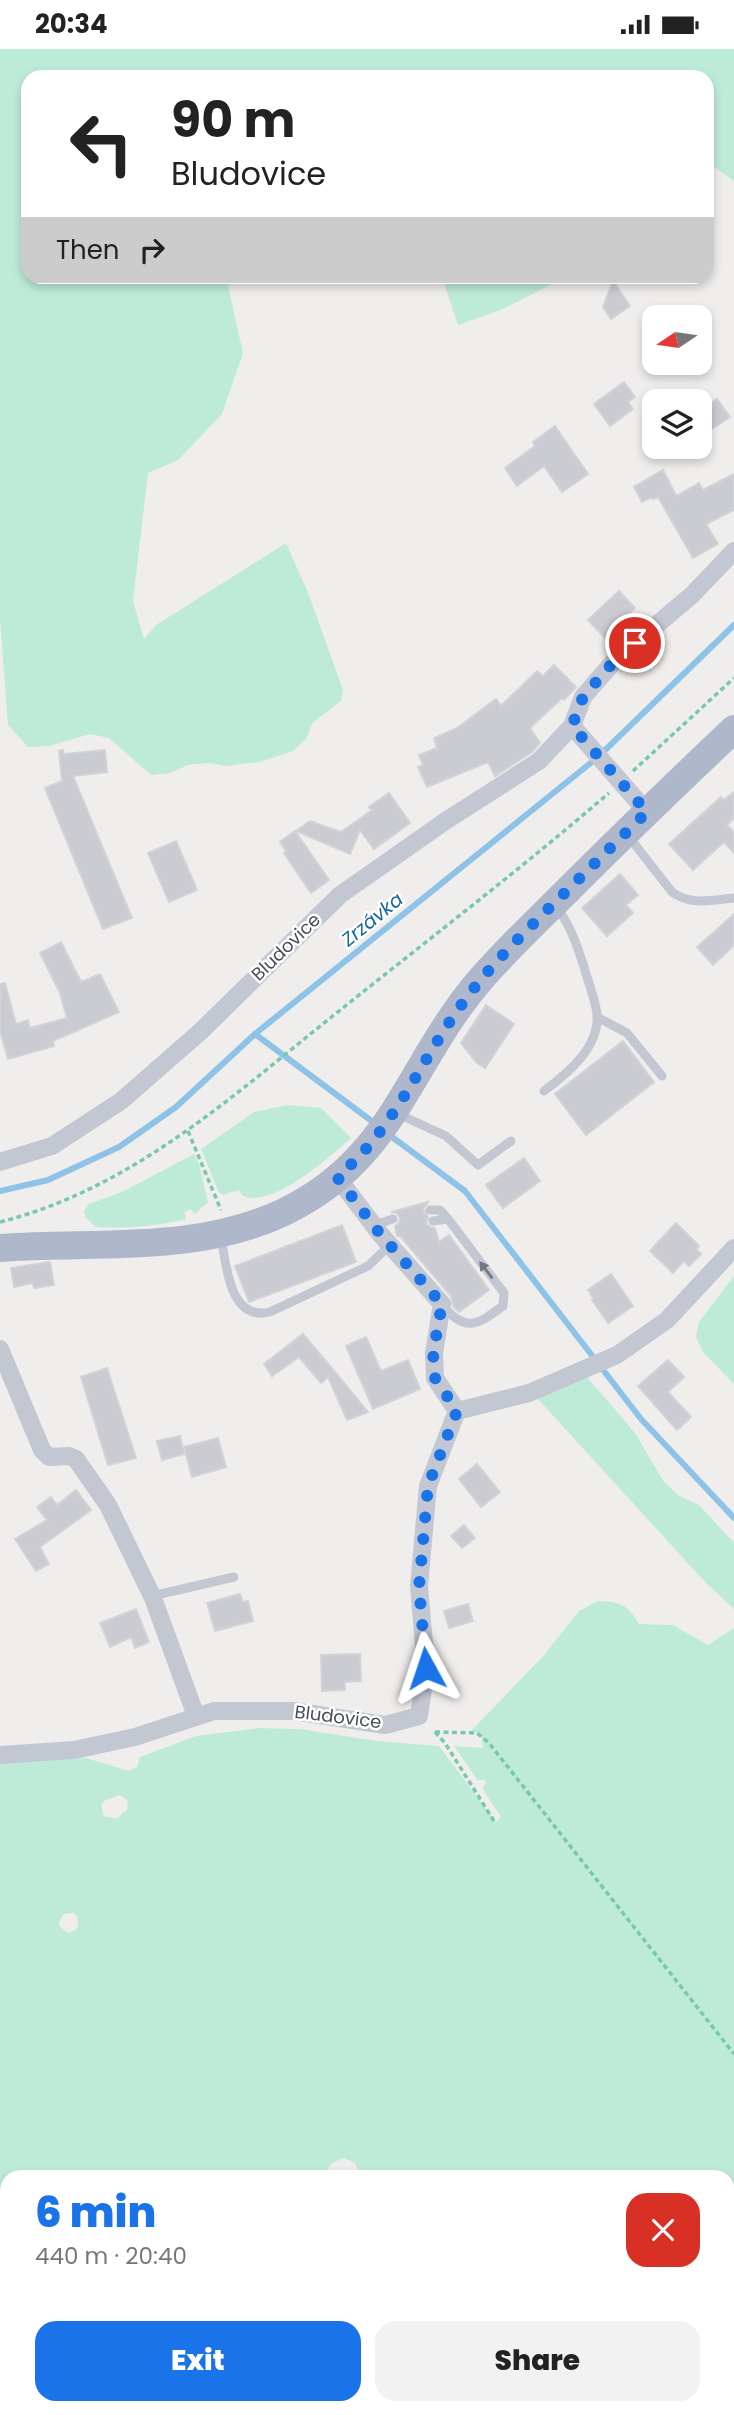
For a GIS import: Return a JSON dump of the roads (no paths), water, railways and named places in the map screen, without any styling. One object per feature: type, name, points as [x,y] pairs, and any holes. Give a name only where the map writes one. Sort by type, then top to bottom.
[{"type":"main road","points":[[0,1248],[142,1243],[221,1233],[281,1213],[306,1200],[362,1156],[388,1123],[467,996],[507,951],[647,812],[732,734]]},
{"type":"street","name":"Bludovice","points":[[0,1162],[52,1146],[121,1101],[200,1033],[340,895],[444,822],[539,761],[577,732],[583,697],[616,659],[692,595],[734,551]]},
{"type":"street","points":[[577,732],[647,812]]},
{"type":"street","points":[[337,1177],[442,1304],[433,1353],[435,1378],[457,1411],[529,1393],[617,1355],[667,1320],[734,1248]]},
{"type":"street","points":[[0,1349],[42,1450],[49,1457],[69,1456],[79,1462],[108,1505],[152,1595],[196,1716]]},
{"type":"street","name":"Bludovice","points":[[0,1755],[74,1750],[135,1737],[215,1710],[293,1711],[385,1725],[419,1716],[426,1668],[419,1586],[428,1486],[457,1411]]},
{"type":"lane","points":[[626,833],[672,892],[681,898],[697,901],[734,898]]},
{"type":"lane","points":[[544,1091],[570,1071],[577,1062],[595,1032],[597,1017],[596,1004],[576,942],[554,904]]},
{"type":"lane","points":[[597,1017],[627,1033],[662,1076]]},
{"type":"lane","points":[[388,1123],[446,1136],[478,1165],[511,1141]]},
{"type":"lane","points":[[430,1210],[440,1210],[449,1219],[504,1293],[503,1307],[480,1323],[464,1324],[453,1318],[442,1304]]},
{"type":"lane","points":[[221,1233],[229,1277],[238,1301],[246,1310],[257,1314],[270,1312],[368,1266],[393,1219]]},
{"type":"lane","points":[[433,1221],[449,1219]]},
{"type":"lane","points":[[152,1595],[234,1577]]},
{"type":"waterway","name":"Zrzávka","points":[[0,1191],[48,1180],[119,1147],[176,1107],[255,1034],[598,757],[734,625]]},
{"type":"waterway","points":[[255,1034],[377,1125]]},
{"type":"waterway","points":[[388,1134],[465,1191],[641,1419],[734,1518]]}]
